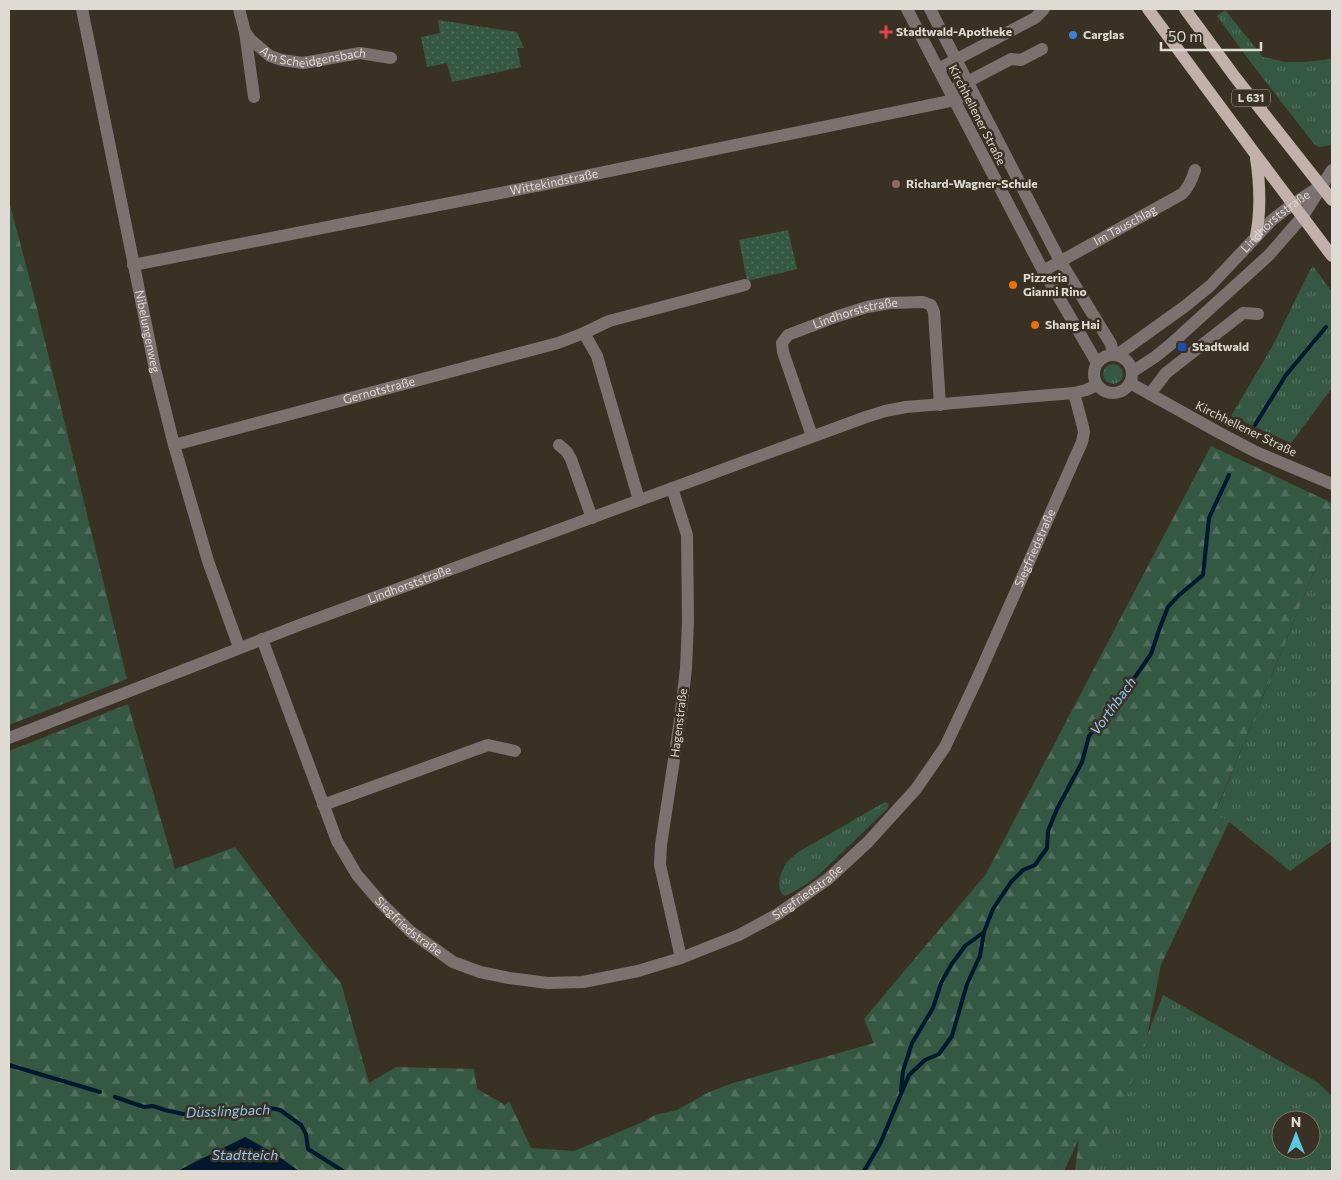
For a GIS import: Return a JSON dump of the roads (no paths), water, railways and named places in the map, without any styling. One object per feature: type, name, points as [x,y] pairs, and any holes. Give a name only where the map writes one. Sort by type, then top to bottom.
[{"type":"main road","name":"L 631","points":[[1148,9],[1332,256]]},
{"type":"main road","name":"L 631","points":[[1184,9],[1247,93],[1322,185],[1332,200]]},
{"type":"main road","points":[[1256,155],[1259,175],[1260,217],[1256,236]]},
{"type":"street","name":"Nibelungenweg","points":[[82,9],[155,369],[174,445],[208,561],[239,647]]},
{"type":"street","name":"Am Scheidgensbach","points":[[239,9],[245,32],[254,97]]},
{"type":"street","name":"Kirchhellener Straße","points":[[908,9],[1043,271],[1098,363]]},
{"type":"street","name":"Kirchhellener Straße","points":[[930,9],[1060,261],[1111,344],[1115,355]]},
{"type":"street","points":[[938,69],[1035,18],[1044,9]]},
{"type":"street","name":"Am Scheidgensbach","points":[[245,32],[259,48],[270,56],[282,60],[303,63],[360,53],[391,58]]},
{"type":"street","name":"Wittekindstraße","points":[[133,265],[585,176],[952,96],[970,88],[1011,59],[1021,60],[1042,49]]},
{"type":"street","name":"Im Tauschlag","points":[[1043,271],[1182,194],[1192,180],[1195,170]]},
{"type":"street","points":[[1322,185],[1332,170]]},
{"type":"street","name":"Lindhorststraße","points":[[1115,355],[1176,314],[1203,291],[1272,220],[1322,185]]},
{"type":"street","name":"Lindhorststraße","points":[[1131,378],[1269,254],[1303,216],[1322,185]]},
{"type":"street","name":"Gernotstraße","points":[[174,445],[558,343],[609,321],[745,285]]},
{"type":"street","name":"Lindhorststraße","points":[[812,436],[783,352],[782,343],[788,335],[867,307],[890,303],[923,302],[931,305],[934,312],[940,405]]},
{"type":"street","points":[[1150,394],[1166,373],[1243,313],[1258,314]]},
{"type":"street","points":[[584,333],[597,356],[639,500]]},
{"type":"street","points":[[1115,355],[1124,358],[1128,362],[1131,378],[1125,390],[1114,393],[1106,392],[1097,385],[1094,374],[1098,363],[1105,356],[1115,355]]},
{"type":"street","name":"Kirchhellener Straße","points":[[1131,378],[1150,394],[1218,432],[1256,452],[1332,484]]},
{"type":"street","name":"Lindhorststraße","points":[[9,738],[239,647],[866,416],[906,407],[1074,393],[1097,385]]},
{"type":"street","name":"Siegfriedstraße","points":[[262,639],[337,841],[357,875],[382,904],[411,932],[453,962],[480,972],[548,984],[583,982],[638,971],[681,958],[739,935],[778,914],[828,879],[868,842],[916,789],[944,748],[973,688],[1082,442],[1083,427],[1074,393]]},
{"type":"street","points":[[559,445],[567,452],[571,459],[592,518]]},
{"type":"street","name":"Hagenstraße","points":[[672,488],[687,536],[688,620],[686,668],[661,844],[660,865],[681,958]]},
{"type":"street","points":[[323,805],[488,745],[515,752]]},
{"type":"water","name":"Stadtteich","points":[[245,1137],[272,1152],[299,1171],[178,1171]]},
{"type":"waterway","name":"Vorthbach","points":[[1255,425],[1286,375],[1326,327]]},
{"type":"waterway","name":"Vorthbach","points":[[864,1171],[880,1144],[909,1075],[925,1060],[939,1054],[952,1036],[967,984],[980,956],[984,932],[993,909],[1011,882],[1023,870],[1035,865],[1047,848],[1048,831],[1057,809],[1082,762],[1089,736],[1151,654],[1168,607],[1203,575],[1209,518],[1229,475]]},
{"type":"waterway","name":"Vorthbach","points":[[901,1091],[903,1071],[912,1043],[933,1008],[941,983],[965,946],[984,932]]},
{"type":"waterway","name":"Düsslingbach","points":[[9,1065],[100,1092]]},
{"type":"waterway","name":"Düsslingbach","points":[[115,1097],[144,1107],[153,1106],[183,1114],[241,1110],[251,1113],[270,1108],[280,1110],[301,1125],[306,1134],[308,1149],[343,1171]]},
{"type":"place","name":"Stadtwald-Apotheke","points":[[886,32]]},
{"type":"place","name":"Carglas","points":[[1073,35]]},
{"type":"place","name":"Richard-Wagner-Schule","points":[[896,184]]},
{"type":"place","name":"Pizzeria Gianni Rino","points":[[1013,285]]},
{"type":"place","name":"Shang Hai","points":[[1035,325]]},
{"type":"place","name":"Stadtwald","points":[[1182,347]]}]
